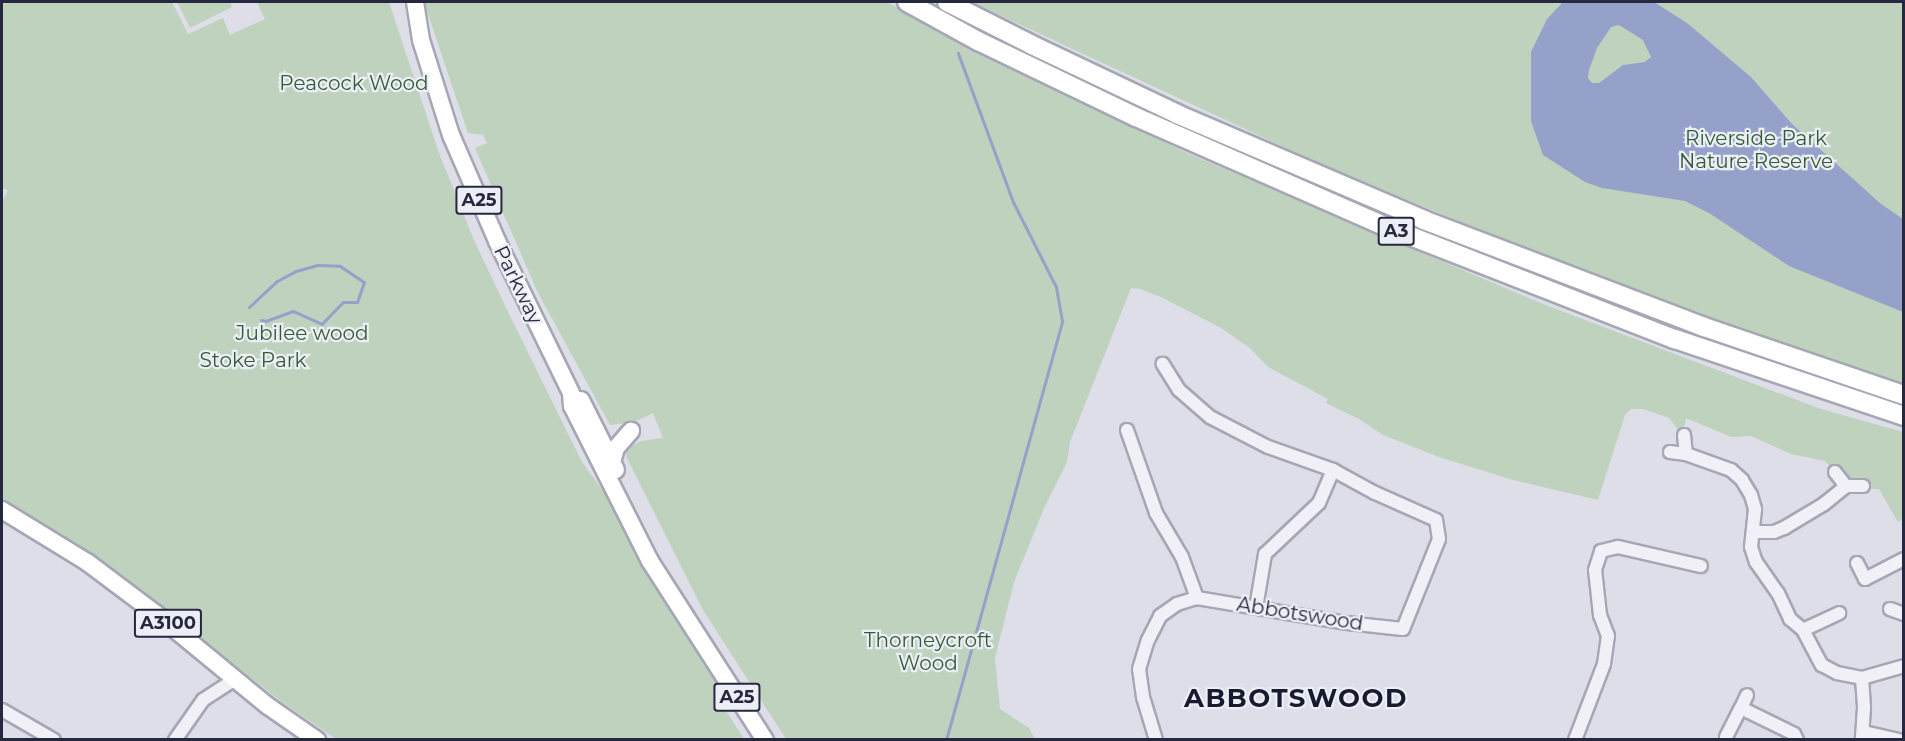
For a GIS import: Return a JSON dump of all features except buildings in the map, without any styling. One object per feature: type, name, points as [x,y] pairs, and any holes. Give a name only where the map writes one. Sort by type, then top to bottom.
[{"type":"highway","name":"A3","points":[[907,2],[978,41],[1136,117],[1377,223],[1675,339],[1904,416]]},
{"type":"highway","name":"A3","points":[[947,2],[1177,114],[1424,220],[1694,324],[1904,395]]},
{"type":"main road","name":"Parkway","points":[[406,2],[409,16],[421,40]]},
{"type":"main road","name":"Parkway","points":[[415,2],[421,40],[446,122],[462,163],[571,393],[572,406],[650,561],[765,740]]},
{"type":"main road","name":"Parkway","points":[[571,393],[582,401],[709,653]]},
{"type":"main road","points":[[612,462],[619,443],[631,431]]},
{"type":"main road","name":"A3100","points":[[2,510],[87,562],[155,613],[306,737]]},
{"type":"street","points":[[1162,364],[1179,390],[1210,417],[1268,447],[1333,470],[1319,503],[1265,555],[1256,608]]},
{"type":"street","points":[[1126,430],[1156,513],[1182,556],[1197,598],[1178,604],[1160,616],[1148,640],[1139,669],[1143,698],[1156,740]]},
{"type":"street","points":[[1684,435],[1686,454]]},
{"type":"street","points":[[1670,452],[1686,454],[1731,470],[1742,480],[1752,495],[1755,509],[1751,547],[1756,562],[1778,593],[1790,618],[1803,630],[1822,665],[1837,673],[1862,678],[1904,666]]},
{"type":"street","name":"Abbotswood","points":[[1197,598],[1347,623],[1403,628],[1439,539],[1436,520],[1375,493],[1333,470]]},
{"type":"street","points":[[1835,472],[1846,486]]},
{"type":"street","points":[[1753,532],[1774,532],[1784,528],[1824,504],[1846,486],[1863,486]]},
{"type":"street","points":[[1575,740],[1604,664],[1608,636],[1600,615],[1595,570],[1601,551],[1618,547],[1701,566]]},
{"type":"street","points":[[1857,563],[1865,579],[1903,559]]},
{"type":"street","points":[[1890,609],[1903,615]]},
{"type":"street","points":[[1803,630],[1839,613]]},
{"type":"street","points":[[1862,678],[1863,736],[1899,740]]},
{"type":"street","points":[[175,740],[203,700],[235,679]]},
{"type":"street","points":[[1726,737],[1748,696]]},
{"type":"street","points":[[1741,708],[1794,734],[1797,740]]},
{"type":"street","points":[[2,710],[54,740]]},
{"type":"green space","name":"Stoke Park","points":[[2,2],[172,2],[188,34],[223,18],[230,35],[265,19],[257,2],[389,2],[439,153],[473,238],[509,314],[582,462],[630,528],[725,688],[717,697],[744,739],[336,739],[279,700],[122,575],[67,538],[2,501],[2,202],[8,190],[2,188]]},
{"type":"green space","points":[[177,2],[230,2],[232,7],[190,28]]},
{"type":"green space","name":"Thorneycroft Wood","points":[[424,2],[887,2],[957,40],[1187,153],[1543,304],[1818,408],[1903,432],[1903,519],[1898,522],[1879,489],[1858,489],[1843,482],[1825,461],[1791,454],[1751,436],[1731,437],[1686,418],[1683,431],[1680,432],[1669,418],[1643,409],[1631,409],[1625,415],[1598,500],[1513,480],[1439,457],[1383,435],[1359,419],[1326,403],[1328,399],[1268,367],[1250,348],[1221,328],[1161,297],[1131,288],[1070,442],[1067,462],[1045,506],[1014,582],[995,658],[1000,709],[1029,728],[1035,739],[786,739],[703,610],[627,458],[626,453],[641,441],[663,438],[653,413],[634,422],[610,425],[537,291],[475,148],[487,143],[483,135],[468,133]]},
{"type":"green space","name":"Riverside Park Nature Reserve","points":[[971,2],[1903,2],[1903,383],[1740,329],[1543,256],[1316,162]]},
{"type":"water","points":[[1563,2],[1654,2],[1687,23],[1751,77],[1792,124],[1881,204],[1903,219],[1903,312],[1789,266],[1709,213],[1685,201],[1602,188],[1585,182],[1543,155],[1531,121],[1531,52],[1547,19]],"holes":[[[1619,25],[1643,40],[1651,57],[1645,62],[1623,65],[1599,83],[1592,83],[1588,78],[1597,48],[1611,27]]]},
{"type":"waterway","points":[[946,740],[1062,321],[1056,287],[1013,202],[958,53]]},
{"type":"waterway","points":[[249,307],[277,281],[296,271],[317,265],[340,266],[364,282],[357,302],[343,302],[322,324],[293,311],[266,321],[261,320]]},
{"type":"district","name":"ABBOTSWOOD","points":[[1296,699]]},
{"type":"park label","name":"Peacock Wood","points":[[354,83]]},
{"type":"park label","name":"Jubilee wood","points":[[302,333]]}]
